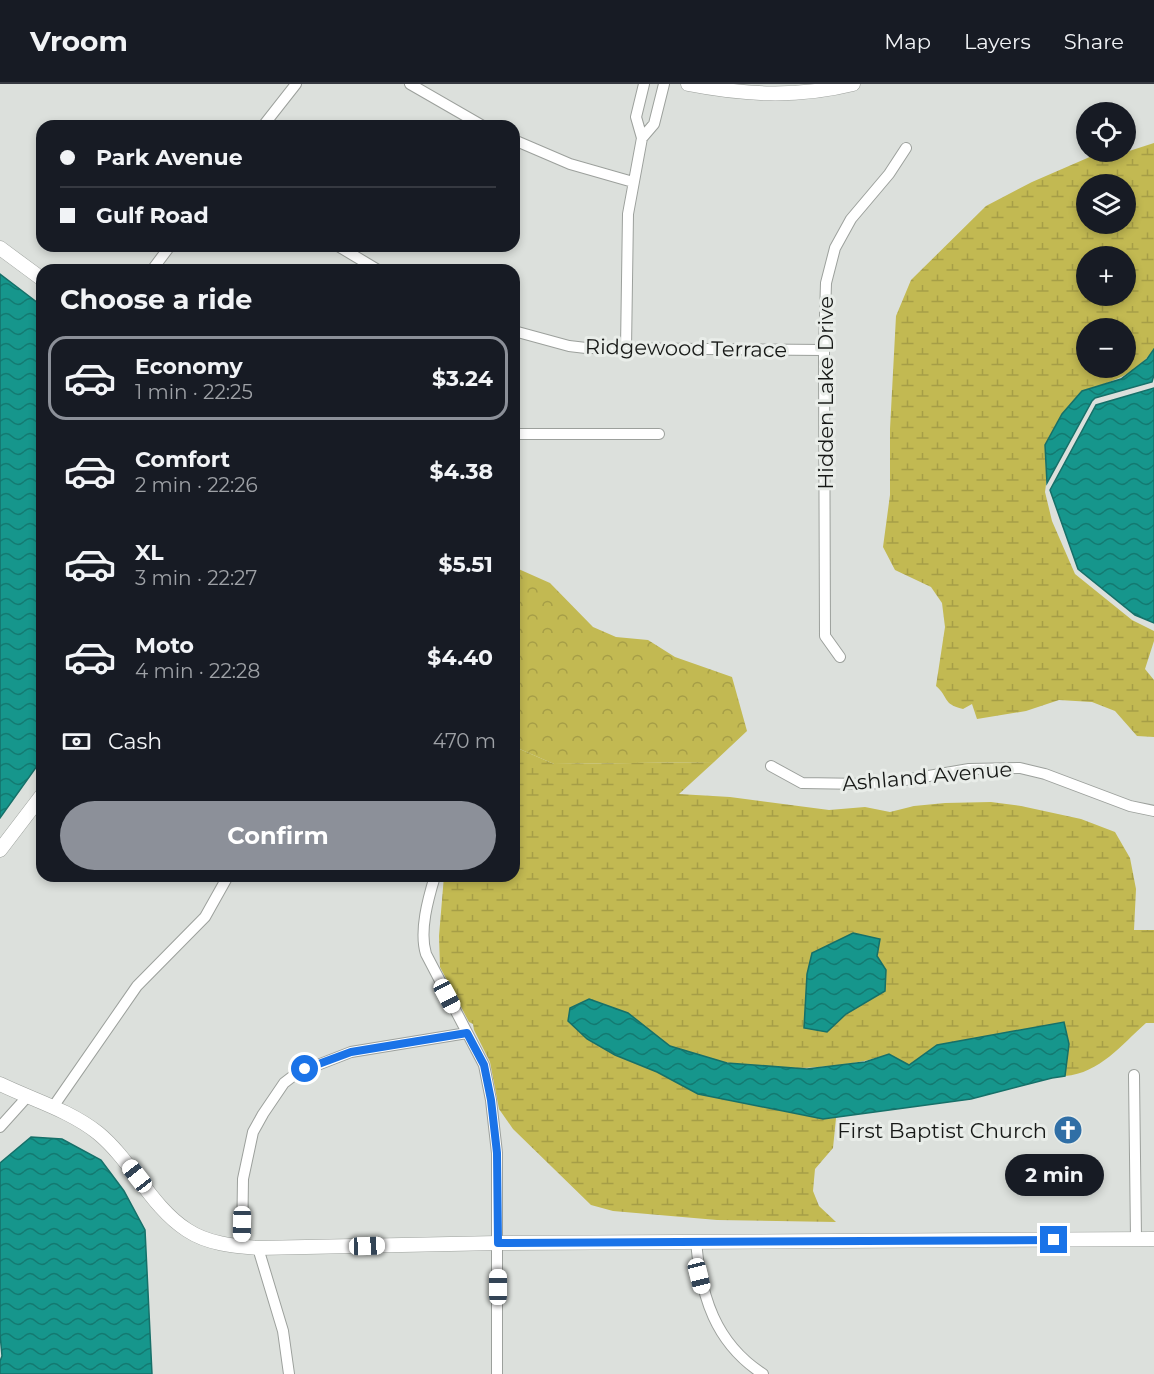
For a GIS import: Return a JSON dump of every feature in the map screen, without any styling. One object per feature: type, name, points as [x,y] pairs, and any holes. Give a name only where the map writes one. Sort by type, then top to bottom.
[{"type":"street","points":[[268,120],[296,84]]},
{"type":"street","points":[[410,84],[473,120]]},
{"type":"street","points":[[626,348],[627,225],[642,138],[636,117],[644,84]]},
{"type":"street","points":[[642,138],[654,124],[664,84]]},
{"type":"street","points":[[688,84],[764,95],[817,92],[853,84]]},
{"type":"street","points":[[520,143],[570,164],[633,182]]},
{"type":"street","name":"Hidden Lake Drive","points":[[840,657],[825,636],[824,350],[826,283],[835,248],[851,219],[889,174],[906,148]]},
{"type":"street","points":[[0,248],[36,275]]},
{"type":"street","points":[[348,252],[368,264]]},
{"type":"street","name":"Ridgewood Terrace","points":[[520,333],[576,347],[824,350]]},
{"type":"street","points":[[520,434],[659,435]]},
{"type":"street","name":"Ashland Avenue","points":[[771,766],[802,783],[865,784],[894,783],[969,769],[1020,768],[1046,774],[1130,806],[1154,812]]},
{"type":"street","points":[[0,850],[36,803]]},
{"type":"street","points":[[53,1107],[137,986],[205,916],[225,882]]},
{"type":"street","points":[[433,882],[427,907],[423,945],[484,1065],[491,1100],[497,1153],[497,1374]]},
{"type":"street","points":[[242,1246],[243,1179],[253,1132],[262,1114],[284,1083],[297,1073],[351,1052],[467,1033]]},
{"type":"street","points":[[1134,1075],[1136,1239]]},
{"type":"street","points":[[0,1084],[83,1123],[113,1147],[162,1208],[187,1230],[211,1241],[242,1246],[258,1248],[498,1243],[1154,1239]]},
{"type":"street","points":[[0,1127],[27,1097]]},
{"type":"street","points":[[696,1242],[699,1276],[704,1295],[716,1322],[730,1345],[763,1374]]},
{"type":"street","points":[[258,1248],[283,1331],[289,1374]]},
{"type":"green space","points":[[1154,143],[1154,349],[1136,367],[1136,318],[1076,318],[1076,378],[1118,378],[1082,391],[1047,477],[1045,492],[1052,521],[1075,574],[1132,620],[1154,631],[1154,641],[1145,669],[1154,680],[1154,737],[1137,736],[1115,711],[1092,702],[1059,700],[1026,711],[977,719],[972,704],[963,709],[952,705],[936,686],[945,627],[942,603],[931,587],[895,570],[883,547],[890,495],[890,429],[896,316],[911,280],[986,206],[1032,182],[1078,162],[1136,162],[1136,149]]},
{"type":"green space","points":[[520,570],[550,583],[593,627],[616,637],[648,640],[675,657],[732,677],[747,731],[714,762],[554,764],[520,749]]},
{"type":"green space","points":[[520,749],[554,764],[714,762],[679,794],[730,797],[829,810],[865,807],[890,812],[914,806],[991,802],[1081,819],[1115,832],[1130,858],[1136,889],[1134,930],[1154,930],[1154,1023],[1146,1023],[1119,1049],[1089,1070],[1065,1076],[1069,1044],[1064,1022],[937,1045],[909,1065],[889,1054],[838,1065],[780,1068],[722,1062],[672,1047],[628,1013],[587,1039],[615,1055],[657,1072],[698,1094],[823,1119],[836,1118],[833,1148],[815,1169],[813,1191],[819,1206],[836,1222],[717,1220],[613,1211],[591,1205],[513,1129],[499,1109],[490,1062],[473,1024],[469,1022],[440,967],[439,936],[444,882],[520,882]],"holes":[[[853,934],[880,939],[877,956],[885,991],[846,1014],[827,1032],[812,953]]]},
{"type":"water","points":[[0,274],[36,301],[36,767],[0,818]]},
{"type":"water","points":[[1154,349],[1152,382],[1095,398],[1047,483],[1045,445],[1062,414],[1082,391],[1122,378],[1136,378],[1136,367],[1147,359]]},
{"type":"water","points":[[1154,388],[1154,623],[1135,615],[1078,569],[1050,490],[1096,405]]},
{"type":"water","points":[[853,933],[880,939],[877,956],[886,970],[885,991],[846,1014],[827,1032],[804,1028],[807,974],[812,953]]},
{"type":"water","points":[[589,999],[628,1013],[670,1046],[727,1063],[807,1069],[865,1062],[889,1054],[909,1065],[937,1045],[1064,1022],[1069,1044],[1065,1076],[971,1099],[823,1119],[698,1094],[657,1072],[615,1055],[587,1039],[568,1021],[570,1008]]},
{"type":"water","points":[[31,1137],[62,1139],[101,1160],[124,1191],[145,1230],[152,1374],[0,1374],[2,1356],[0,1163]]},
{"type":"place","name":"First Baptist Church","points":[[1068,1130]]},
{"type":"route","points":[[305,1069],[351,1052],[467,1033],[484,1065],[495,1126],[498,1243],[1054,1240]]}]
